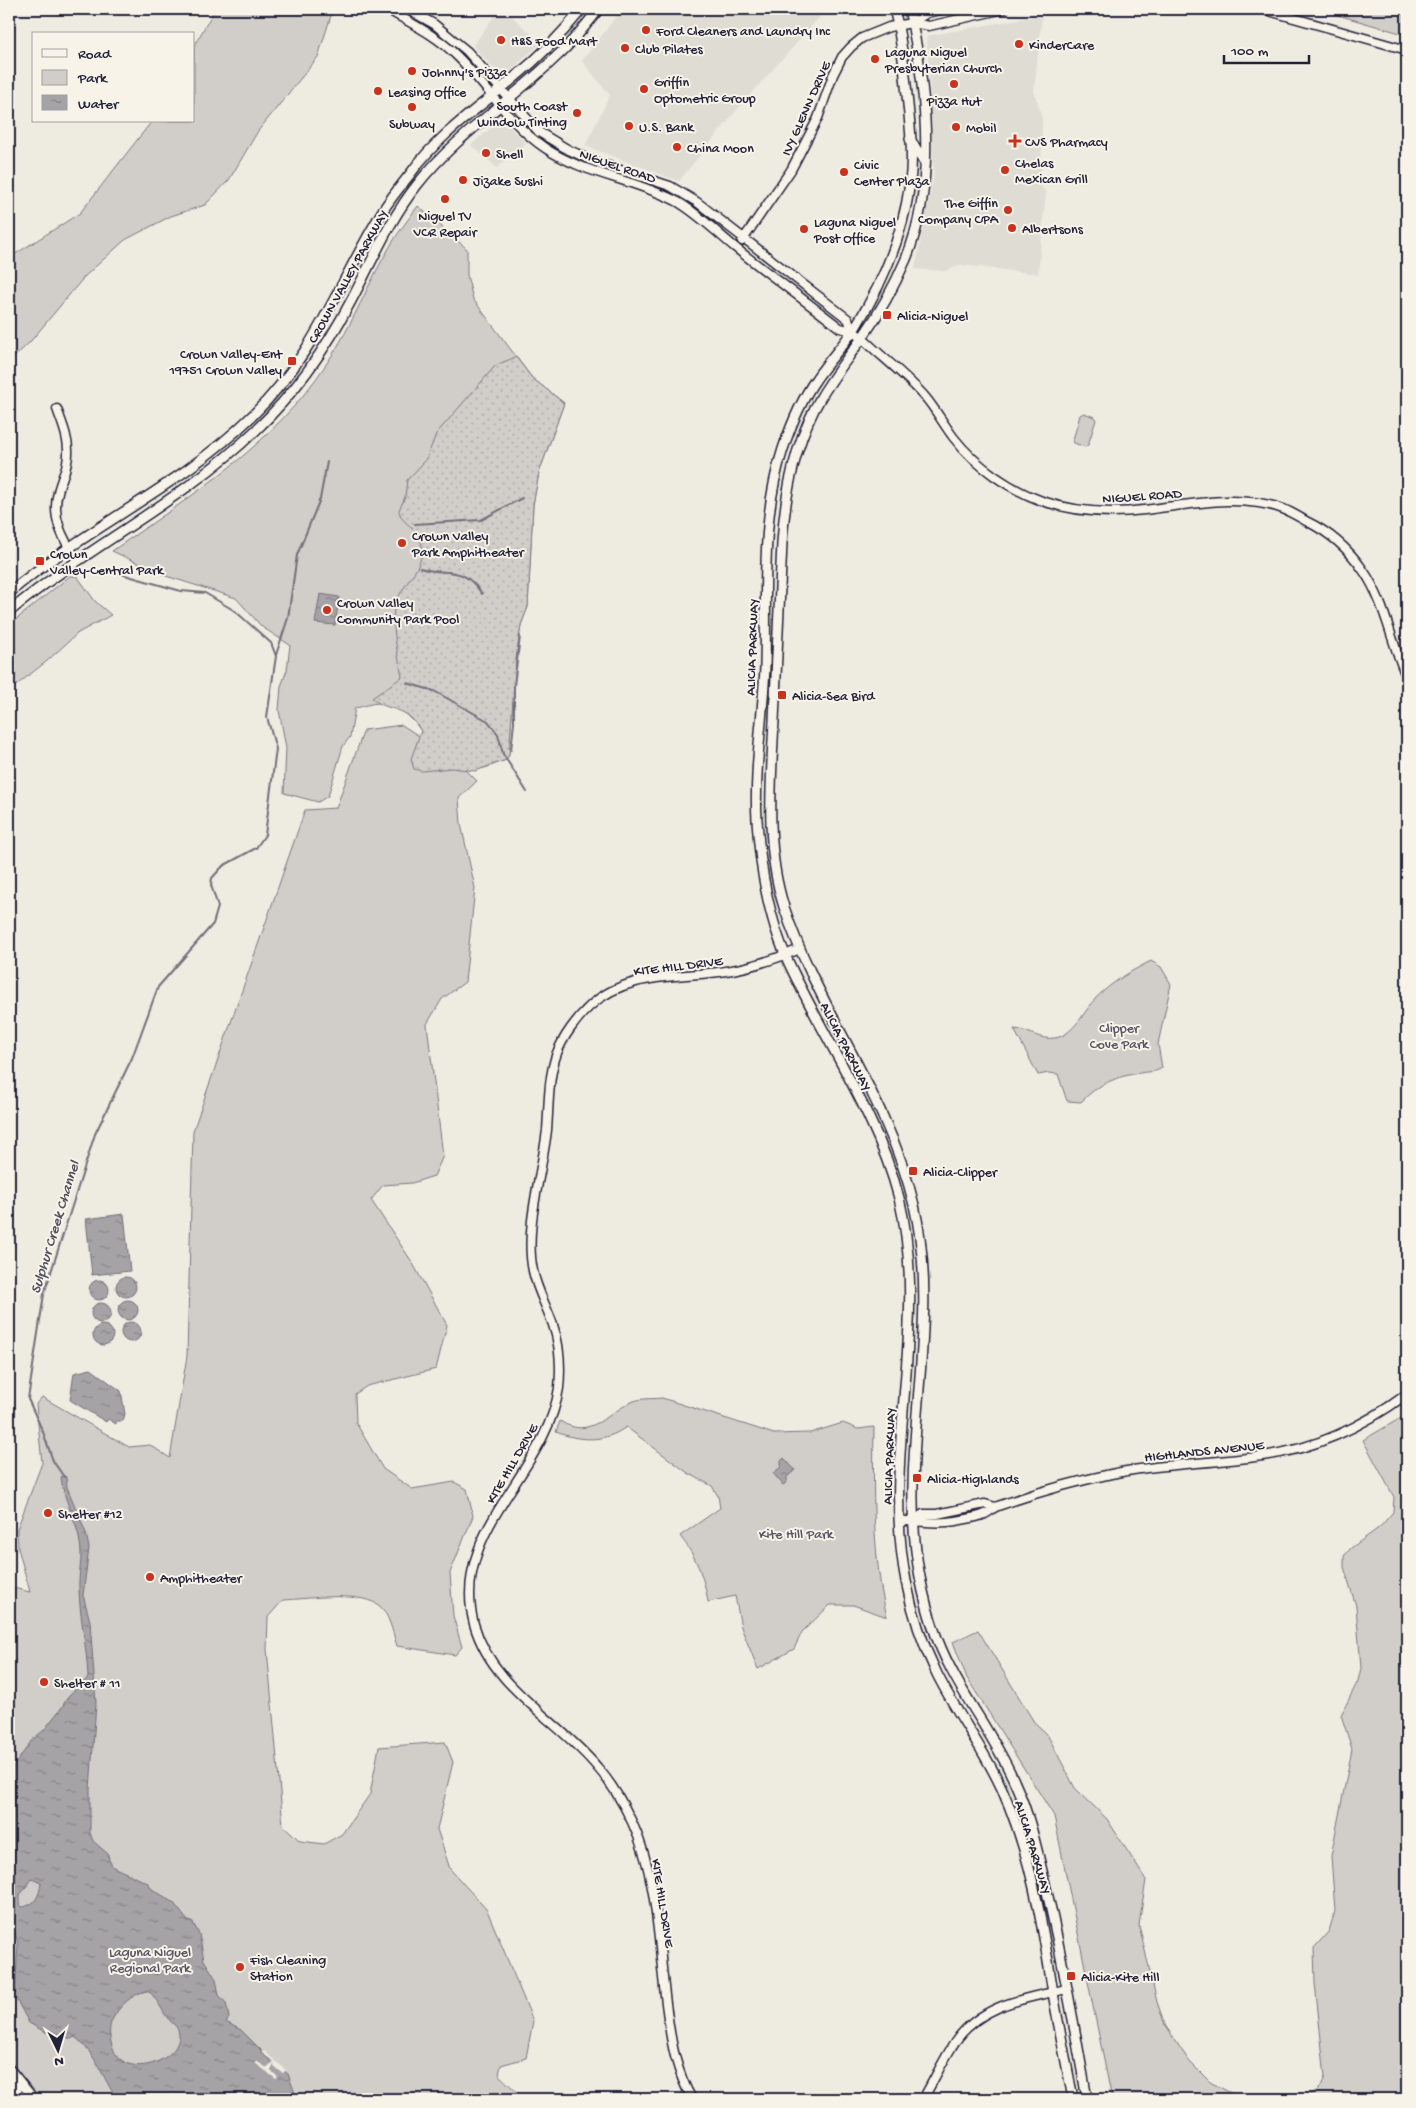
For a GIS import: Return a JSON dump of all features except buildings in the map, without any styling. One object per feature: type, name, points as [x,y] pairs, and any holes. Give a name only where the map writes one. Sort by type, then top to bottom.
[{"type":"main road","name":"NIGUEL ROAD","points":[[386,9],[435,37],[456,55],[499,106],[529,136],[575,165],[655,191],[700,217],[736,248],[840,328],[853,331],[921,393],[953,438],[972,458],[1009,485],[1042,501],[1073,509],[1102,512],[1227,502],[1256,503],[1282,509],[1318,527],[1334,538],[1363,569],[1374,589],[1397,656],[1407,678]]},
{"type":"main road","name":"NIGUEL ROAD","points":[[407,9],[434,24],[467,51],[539,132],[567,149],[593,161],[670,186],[697,202],[848,319],[853,331]]},
{"type":"main road","name":"CROWN VALLEY PARKWAY","points":[[9,592],[69,548],[125,512],[214,450],[270,398],[304,354],[331,309],[380,214],[410,173],[453,127],[540,55],[582,9]]},
{"type":"main road","name":"CROWN VALLEY PARKWAY","points":[[9,612],[77,560],[219,462],[279,408],[340,322],[379,246],[416,186],[449,150],[557,57],[599,9]]},
{"type":"main road","name":"ALICIA PARKWAY","points":[[894,9],[898,25],[909,114],[910,174],[906,202],[892,252],[872,298],[853,331],[814,381],[794,421],[774,480],[766,542],[764,671],[757,811],[762,869],[770,908],[785,956],[878,1139],[898,1195],[904,1221],[911,1280],[899,1484],[900,1522],[906,1581],[912,1607],[936,1673],[1001,1787],[1018,1834],[1044,1928],[1053,1992],[1073,2099]]},
{"type":"main road","name":"ALICIA PARKWAY","points":[[909,9],[918,65],[925,160],[921,205],[906,257],[884,304],[820,399],[795,460],[784,517],[770,785],[774,857],[783,903],[800,949],[892,1134],[914,1201],[921,1237],[925,1279],[913,1484],[914,1520],[920,1578],[926,1603],[950,1667],[1014,1781],[1032,1829],[1067,1989],[1087,2099]]},
{"type":"main road","points":[[912,23],[927,13],[945,9]]},
{"type":"main road","points":[[912,23],[929,26],[1004,9]]},
{"type":"main road","points":[[1262,9],[1407,50]]},
{"type":"main road","name":"IVY GLENN DRIVE","points":[[736,248],[792,170],[818,118],[842,57],[862,38],[876,31],[912,23]]},
{"type":"main road","points":[[910,139],[925,160],[910,174]]},
{"type":"main road","points":[[618,178],[637,174],[655,191]]},
{"type":"main road","points":[[57,409],[65,432],[68,455],[65,473],[58,492],[56,513],[61,534],[77,560]]},
{"type":"main road","points":[[758,777],[765,763],[767,735],[774,728],[768,714],[769,685],[764,671]]},
{"type":"main road","name":"KITE HILL DRIVE","points":[[692,2099],[684,2085],[673,2052],[648,1867],[632,1824],[618,1796],[599,1768],[567,1736],[508,1683],[494,1666],[485,1651],[474,1624],[471,1586],[474,1562],[480,1540],[548,1424],[558,1390],[560,1371],[558,1343],[537,1285],[531,1252],[531,1232],[545,1140],[552,1070],[557,1052],[588,1007],[602,996],[626,984],[644,980],[733,970],[785,956],[800,949]]},
{"type":"main road","points":[[831,1045],[839,1044],[851,1052],[849,1065],[843,1068]]},
{"type":"main road","points":[[898,1195],[905,1194],[914,1201],[910,1219],[904,1221]]},
{"type":"main road","name":"HIGHLANDS AVENUE","points":[[900,1522],[914,1520],[923,1524],[956,1521],[986,1514],[995,1507],[1061,1486],[1118,1473],[1263,1456],[1298,1449],[1360,1425],[1407,1394]]},
{"type":"main road","points":[[923,2099],[956,2040],[968,2028],[1001,2005],[1067,1989]]},
{"type":"main road","points":[[9,2068],[34,2099]]},
{"type":"main road","points":[[9,2076],[16,2086],[19,2099]]},
{"type":"main road","points":[[9,2086],[19,2099]]},
{"type":"shaded area","points":[[499,9],[504,9],[541,43],[508,73],[499,74],[473,46]]},
{"type":"shaded area","points":[[622,9],[827,9],[740,106],[679,181],[585,146],[610,95],[582,61]]},
{"type":"shaded area","points":[[1042,15],[1034,91],[1042,118],[1041,187],[1046,192],[1038,274],[961,265],[945,271],[915,269],[934,174],[927,36]]},
{"type":"shaded area","points":[[497,123],[505,123],[526,143],[497,168],[471,145]]},
{"type":"green space","points":[[215,9],[333,9],[318,57],[258,131],[229,180],[205,205],[171,216],[125,240],[85,276],[30,342],[9,362],[9,258],[80,213],[151,122],[195,122],[195,44]]},
{"type":"green space","points":[[1317,9],[1407,9],[1407,35]]},
{"type":"green space","name":"Laguna Niguel Regional Park","points":[[418,206],[467,249],[467,275],[473,299],[532,378],[564,403],[539,473],[533,505],[528,607],[521,625],[516,659],[509,755],[506,760],[486,768],[476,770],[465,769],[477,781],[459,798],[461,824],[475,888],[465,982],[442,999],[427,1024],[443,1156],[434,1176],[412,1183],[383,1185],[371,1200],[412,1262],[447,1325],[436,1369],[367,1386],[355,1394],[356,1423],[383,1469],[412,1489],[454,1482],[467,1489],[473,1516],[450,1573],[453,1616],[462,1647],[455,1655],[397,1646],[388,1617],[377,1604],[357,1598],[331,1597],[283,1600],[268,1617],[267,1649],[283,1825],[300,1841],[324,1844],[342,1834],[370,1794],[379,1747],[445,1742],[453,1762],[437,1829],[450,1869],[487,1910],[533,2021],[526,2058],[501,2065],[499,2075],[524,2099],[39,2099],[9,2059],[9,1587],[30,1592],[18,1548],[17,1529],[42,1463],[36,1404],[42,1397],[129,1447],[150,1445],[170,1458],[187,1356],[193,1131],[305,810],[336,808],[364,730],[402,725],[419,736],[421,731],[409,716],[392,706],[376,703],[355,708],[350,737],[343,746],[328,796],[318,802],[284,793],[286,748],[279,710],[281,686],[287,670],[290,645],[262,627],[236,598],[166,576],[112,551],[229,468],[256,445],[305,393],[336,349],[383,258],[398,233]]},
{"type":"green space","points":[[516,357],[532,378],[564,403],[539,473],[533,505],[528,607],[521,625],[516,659],[509,755],[506,760],[475,771],[452,768],[422,771],[414,769],[411,759],[421,731],[415,722],[403,712],[385,706],[372,698],[402,677],[394,621],[395,605],[415,572],[421,558],[422,551],[419,537],[403,520],[399,510],[405,497],[407,480],[426,460],[436,434],[496,365]]},
{"type":"green space","points":[[1084,413],[1094,417],[1096,420],[1088,445],[1085,447],[1074,443],[1073,440],[1080,415]]},
{"type":"green space","points":[[70,576],[77,576],[95,601],[111,615],[78,633],[9,691],[9,625]]},
{"type":"green space","name":"Clipper Cove Park","points":[[1151,961],[1161,967],[1171,984],[1158,1044],[1162,1068],[1115,1079],[1100,1086],[1081,1102],[1067,1101],[1058,1074],[1038,1075],[1014,1029],[1044,1038],[1062,1036],[1078,1022],[1102,992],[1122,977]]},
{"type":"green space","name":"Kite Hill Park","points":[[662,1398],[774,1434],[810,1433],[843,1423],[858,1429],[874,1427],[874,1522],[878,1570],[887,1617],[853,1605],[830,1605],[802,1632],[794,1649],[758,1669],[741,1627],[735,1596],[708,1602],[698,1567],[691,1551],[680,1536],[720,1508],[718,1496],[712,1486],[688,1473],[626,1427],[609,1436],[592,1439],[583,1439],[556,1432],[560,1421],[581,1428],[590,1426],[634,1401]]},
{"type":"green space","points":[[1401,1418],[1407,1425],[1407,2099],[1260,2099],[1310,2095],[1320,2088],[1325,2077],[1315,1983],[1314,1948],[1329,1931],[1335,1911],[1331,1856],[1352,1749],[1341,1715],[1358,1681],[1361,1668],[1356,1606],[1344,1567],[1344,1556],[1351,1548],[1380,1527],[1393,1512],[1394,1497],[1363,1440]]},
{"type":"green space","points":[[978,1630],[1034,1722],[1047,1734],[1075,1788],[1107,1819],[1146,1880],[1139,1925],[1157,2002],[1165,2025],[1189,2061],[1210,2082],[1242,2099],[1112,2099],[1054,1816],[967,1678],[953,1642]]},
{"type":"water","name":"Crown Valley Community Park Pool","points":[[320,594],[339,597],[335,625],[315,623]]},
{"type":"water","points":[[124,1214],[130,1271],[92,1275],[86,1219]]},
{"type":"water","points":[[126,1277],[133,1280],[136,1287],[133,1294],[126,1297],[119,1294],[116,1287],[119,1280]]},
{"type":"water","points":[[99,1280],[106,1283],[109,1290],[106,1297],[99,1300],[92,1297],[89,1290],[92,1283]]},
{"type":"water","points":[[128,1300],[135,1303],[138,1310],[135,1317],[128,1320],[121,1317],[118,1310],[121,1303]]},
{"type":"water","points":[[101,1303],[108,1306],[111,1313],[108,1320],[101,1323],[94,1320],[91,1313],[94,1306]]},
{"type":"water","points":[[131,1322],[138,1325],[141,1332],[138,1339],[131,1342],[124,1339],[121,1332],[124,1325]]},
{"type":"water","points":[[103,1325],[110,1328],[113,1335],[110,1342],[103,1345],[96,1342],[93,1335],[96,1328]]},
{"type":"water","points":[[91,1369],[121,1391],[125,1414],[123,1421],[116,1421],[116,1424],[108,1419],[106,1422],[70,1400],[74,1373]]},
{"type":"water","points":[[784,1458],[795,1470],[787,1477],[787,1482],[783,1485],[773,1473],[781,1467],[781,1461]]},
{"type":"water","points":[[63,1475],[66,1477],[67,1487],[86,1533],[89,1548],[83,1595],[90,1621],[96,1703],[90,1790],[90,1833],[93,1841],[108,1854],[113,1867],[148,1883],[152,1889],[173,1902],[187,1920],[193,1923],[199,1934],[204,1960],[216,1979],[219,1995],[226,2003],[229,2018],[226,2022],[241,2030],[261,2050],[261,2053],[288,2074],[297,2099],[117,2099],[83,2044],[75,2037],[71,2039],[53,2032],[45,2032],[29,2023],[15,1997],[18,1943],[9,1912],[9,1880],[13,1866],[9,1836],[9,1773],[32,1740],[44,1730],[69,1695],[88,1678],[80,1601],[80,1543],[64,1494],[61,1477]],"holes":[[[32,1879],[41,1883],[38,1895],[32,1903],[24,1907],[20,1906],[20,1895]],[[146,1991],[151,1993],[167,2018],[177,2028],[178,2041],[173,2050],[164,2058],[152,2064],[139,2066],[127,2063],[117,2056],[111,2042],[110,2028],[118,2010],[130,1998]]]},
{"type":"pier","points":[[264,2051],[286,2070],[283,2073],[274,2067],[275,2062],[271,2071],[278,2077],[276,2079],[255,2063],[256,2061],[267,2068],[274,2061],[262,2053]]},
{"type":"waterway","points":[[276,655],[288,618],[297,555],[320,499],[327,462]]},
{"type":"waterway","points":[[415,524],[481,520],[522,498]]},
{"type":"waterway","points":[[420,568],[461,575],[474,584],[482,594]]},
{"type":"waterway","name":"Sulphur Creek Channel","points":[[64,1477],[53,1461],[43,1432],[28,1399],[44,1294],[95,1134],[132,1058],[158,987],[213,924],[218,907],[211,885],[212,878],[223,866],[256,848],[265,835],[276,749],[267,717],[276,656],[271,643],[235,611],[205,593],[181,591],[114,572]]},
{"type":"waterway","points":[[511,750],[514,723],[514,686],[520,636]]},
{"type":"waterway","points":[[407,683],[434,691],[488,721],[498,734],[503,754],[527,792]]},
{"type":"place","name":"Ford Cleaners and Laundry Inc","points":[[646,30]]},
{"type":"place","name":"H&S Food Mart","points":[[501,40]]},
{"type":"place","name":"KinderCare","points":[[1019,44]]},
{"type":"place","name":"Club Pilates","points":[[625,48]]},
{"type":"place","name":"Laguna Niguel Presbyterian Church","points":[[875,59]]},
{"type":"place","name":"Johnny's Pizza","points":[[412,71]]},
{"type":"place","name":"Pizza Hut","points":[[954,84]]},
{"type":"place","name":"Griffin Optometric Group","points":[[644,89]]},
{"type":"place","name":"Leasing Office","points":[[378,91]]},
{"type":"place","name":"Subway","points":[[412,107]]},
{"type":"place","name":"South Coast Window Tinting","points":[[577,113]]},
{"type":"place","name":"U.S. Bank","points":[[629,126]]},
{"type":"place","name":"Mobil","points":[[956,127]]},
{"type":"place","name":"CVS Pharmacy","points":[[1015,141]]},
{"type":"place","name":"China Moon","points":[[677,147]]},
{"type":"place","name":"Shell","points":[[486,153]]},
{"type":"place","name":"Chelas Mexican Grill","points":[[1005,170]]},
{"type":"place","name":"Civic Center Plaza","points":[[844,172]]},
{"type":"place","name":"Jizake Sushi","points":[[463,180]]},
{"type":"place","name":"Niguel TV VCR Repair","points":[[445,199]]},
{"type":"place","name":"The Giffin Company CPA","points":[[1008,210]]},
{"type":"place","name":"Albertsons","points":[[1012,228]]},
{"type":"place","name":"Laguna Niguel Post Office","points":[[804,229]]},
{"type":"place","name":"Alicia-Niguel","points":[[887,315]]},
{"type":"place","name":"Crown Valley-Ent 19751 Crown Valley","points":[[292,361]]},
{"type":"place","name":"Crown Valley Park Amphitheater","points":[[402,543]]},
{"type":"place","name":"Crown Valley-Central Park","points":[[40,561]]},
{"type":"place","name":"Crown Valley Community Park Pool","points":[[327,610]]},
{"type":"place","name":"Alicia-Sea Bird","points":[[782,695]]},
{"type":"place","name":"Alicia-Clipper","points":[[913,1171]]},
{"type":"place","name":"Alicia-Highlands","points":[[917,1478]]},
{"type":"place","name":"Shelter #12","points":[[48,1513]]},
{"type":"place","name":"Amphitheater","points":[[150,1577]]},
{"type":"place","name":"Shelter # 11","points":[[44,1682]]},
{"type":"place","name":"Fish Cleaning Station","points":[[240,1967]]},
{"type":"place","name":"Alicia-Kite Hill","points":[[1071,1976]]}]
